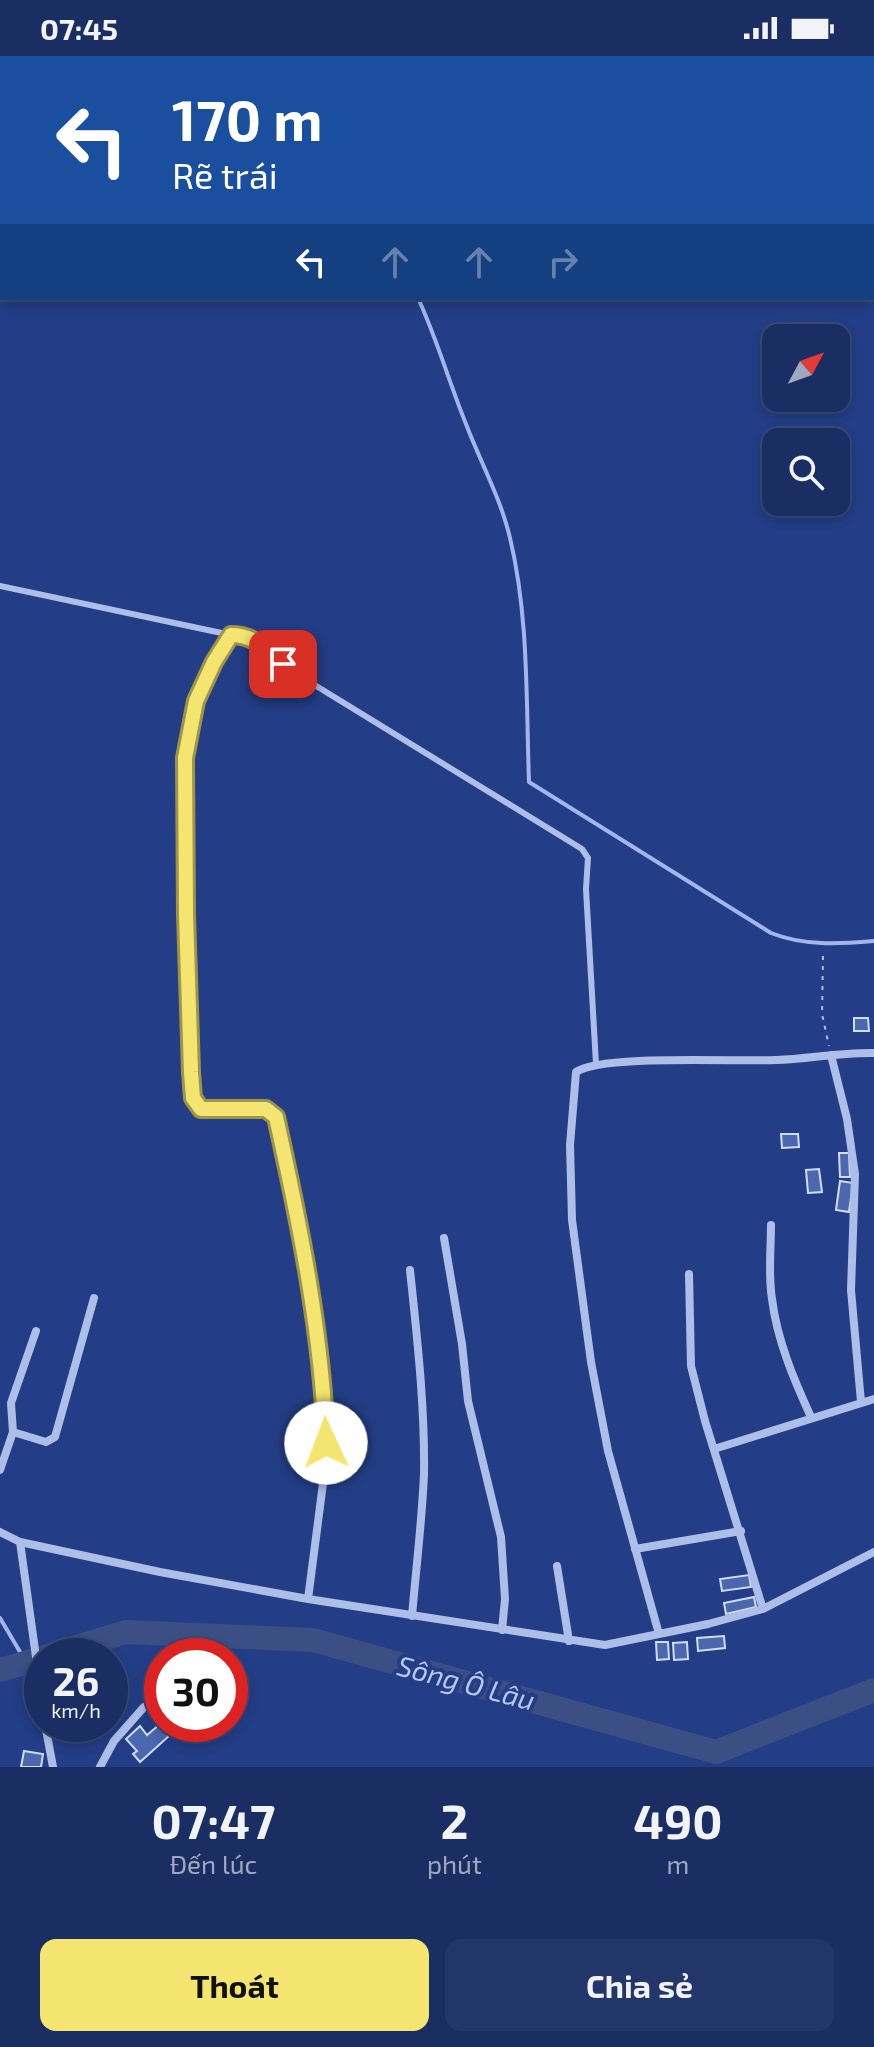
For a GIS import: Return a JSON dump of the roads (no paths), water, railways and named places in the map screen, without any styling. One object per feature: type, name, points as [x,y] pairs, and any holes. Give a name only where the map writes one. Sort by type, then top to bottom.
[{"type":"street","points":[[659,1634],[608,1451],[594,1377],[572,1220],[570,1157],[576,1072],[596,1064],[775,1061],[874,1053]]},
{"type":"street","points":[[831,1055],[847,1119],[855,1174],[851,1290],[861,1402]]},
{"type":"street","points":[[191,1072],[193,1098],[201,1109],[266,1109],[273,1113],[295,1203],[325,1398],[325,1468],[308,1599]]},
{"type":"street","points":[[771,1225],[771,1284],[775,1319],[793,1376],[811,1417]]},
{"type":"street","points":[[444,1238],[468,1401],[501,1537],[505,1599],[502,1630]]},
{"type":"street","points":[[410,1270],[420,1369],[424,1476],[412,1616]]},
{"type":"street","points":[[689,1274],[691,1366],[763,1609]]},
{"type":"street","points":[[13,1432],[46,1442],[55,1437],[94,1298]]},
{"type":"street","points":[[0,1470],[13,1432],[11,1403],[36,1331]]},
{"type":"street","points":[[714,1449],[874,1399]]},
{"type":"street","points":[[635,1549],[741,1531]]},
{"type":"street","points":[[0,1532],[20,1542],[160,1572],[308,1599],[605,1645],[763,1609],[874,1552]]},
{"type":"street","points":[[20,1542],[33,1638]]},
{"type":"street","points":[[557,1566],[569,1641]]},
{"type":"street","points":[[100,1767],[114,1741],[144,1707]]},
{"type":"street","points":[[48,1742],[53,1767]]},
{"type":"lane","points":[[0,586],[257,640],[300,676],[586,852],[596,1064]]},
{"type":"lane","points":[[191,1072],[185,758],[196,701],[231,635]]},
{"type":"waterway","points":[[419,300],[510,538],[524,629],[529,782],[771,933],[809,942],[874,941]]},
{"type":"waterway","points":[[0,1618],[24,1659]]},
{"type":"waterway","name":"Sông Ô Lâu","points":[[106,1638],[126,1632],[313,1640],[716,1752],[874,1690]]},
{"type":"waterway","name":"Sông Ô Lâu","points":[[0,1670],[24,1663]]}]
